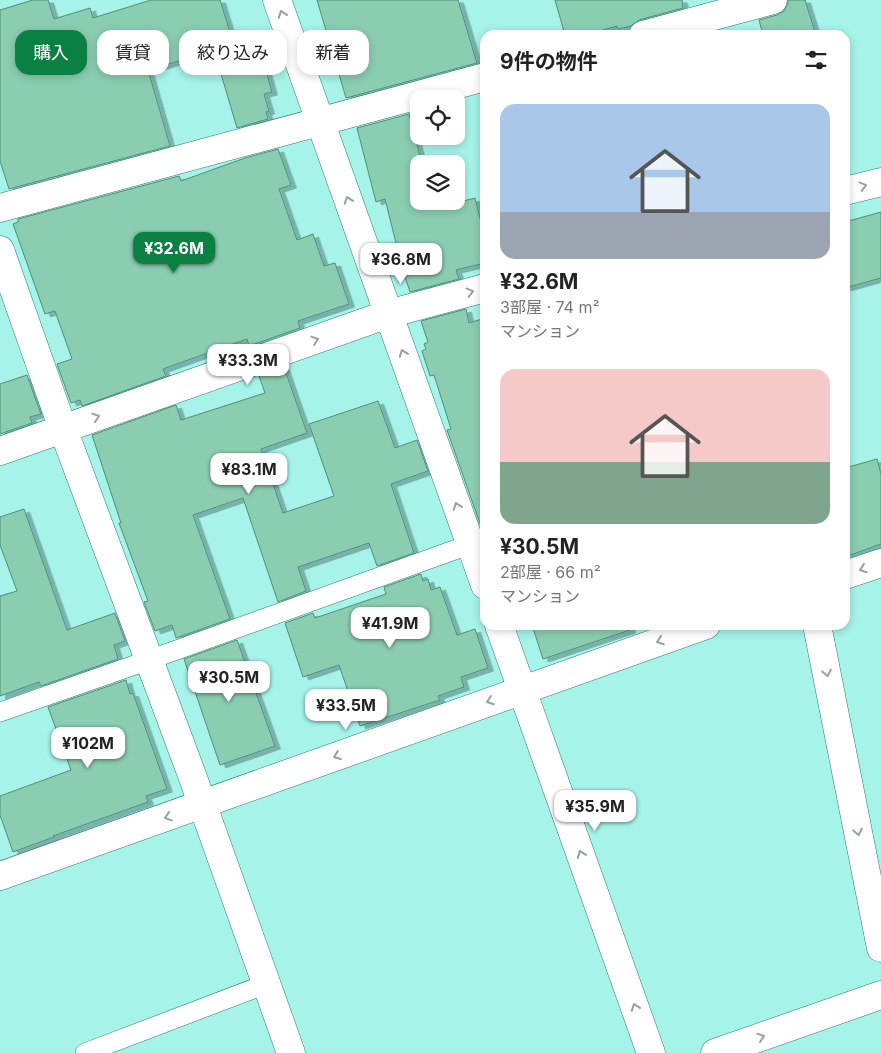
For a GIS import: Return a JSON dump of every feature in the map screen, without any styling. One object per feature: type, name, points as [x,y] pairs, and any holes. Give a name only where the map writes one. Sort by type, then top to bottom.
[{"type":"street","points":[[276,0],[480,571]]},
{"type":"street","points":[[658,30],[692,19],[773,0]]},
{"type":"street","points":[[0,208],[480,79]]},
{"type":"street","points":[[850,190],[881,182]]},
{"type":"street","points":[[0,250],[63,429],[203,805],[291,1053]]},
{"type":"street","points":[[0,451],[388,314],[480,289]]},
{"type":"street","points":[[850,574],[881,563]]},
{"type":"street","points":[[501,630],[652,1053]]},
{"type":"street","points":[[0,876],[692,630]]},
{"type":"street","points":[[818,630],[881,948]]},
{"type":"street","points":[[715,1053],[881,995]]},
{"type":"lane","points":[[0,712],[470,544]]},
{"type":"lane","points":[[85,1053],[266,984]]},
{"type":"building","points":[[33,0],[48,0],[54,19],[90,8],[93,18],[151,0],[220,0],[229,30],[179,30],[179,61],[169,64],[169,30],[97,30],[97,75],[149,75],[170,146],[9,189],[0,161],[0,10]]},
{"type":"building","points":[[317,0],[458,0],[477,63],[346,98],[339,75],[369,75],[369,30],[326,30]]},
{"type":"building","points":[[555,0],[682,0],[683,8],[639,20],[631,26],[618,29],[617,26],[603,30],[564,30]]},
{"type":"building","points":[[788,0],[805,0],[814,30],[762,30],[759,20],[777,15],[784,11]]},
{"type":"building","points":[[221,75],[267,75],[272,92],[264,94],[269,111],[266,112],[268,119],[237,128]]},
{"type":"building","points":[[409,114],[410,145],[417,145],[420,155],[410,155],[410,210],[465,210],[465,201],[475,198],[480,218],[480,264],[456,270],[459,279],[410,292],[385,199],[376,202],[357,128]]},
{"type":"building","points":[[278,149],[291,185],[279,189],[297,240],[313,234],[324,266],[335,263],[349,304],[298,321],[300,328],[249,346],[247,339],[163,369],[166,376],[82,406],[80,400],[71,403],[57,364],[72,359],[55,311],[45,314],[13,224],[18,222],[18,219],[179,176],[181,181],[245,158]]},
{"type":"building","points":[[881,212],[881,278],[850,287],[850,221]]},
{"type":"building","points":[[466,309],[469,323],[480,320],[480,524],[447,430],[451,429],[434,375],[430,376],[422,351],[426,349],[424,344],[428,342],[421,321]]},
{"type":"building","points":[[284,367],[307,433],[261,449],[283,513],[334,496],[309,424],[378,401],[395,448],[417,440],[428,471],[391,484],[414,553],[377,566],[369,543],[298,567],[306,591],[278,602],[243,498],[193,515],[230,619],[176,638],[172,625],[155,631],[144,602],[148,601],[119,523],[121,523],[92,435],[176,405],[181,420],[265,393],[259,376]]},
{"type":"building","points":[[27,375],[41,414],[30,417],[32,423],[0,434],[0,384]]},
{"type":"building","points":[[877,459],[881,474],[881,544],[850,555],[850,467]]},
{"type":"building","points":[[24,509],[67,630],[115,613],[125,641],[114,645],[118,659],[41,686],[39,682],[0,696],[0,596],[17,591],[0,545],[0,517]]},
{"type":"building","points":[[421,574],[423,581],[428,579],[431,590],[440,587],[457,635],[475,629],[488,668],[461,677],[464,687],[438,696],[440,700],[360,726],[339,665],[303,677],[285,623],[313,613],[315,618],[386,594],[384,587]]},
{"type":"building","points":[[534,630],[630,630],[543,659]]},
{"type":"building","points":[[237,640],[275,746],[220,765],[184,659]]},
{"type":"building","points":[[126,680],[130,694],[133,693],[167,789],[146,796],[148,802],[13,852],[0,815],[0,796],[71,770],[48,707]]}]
